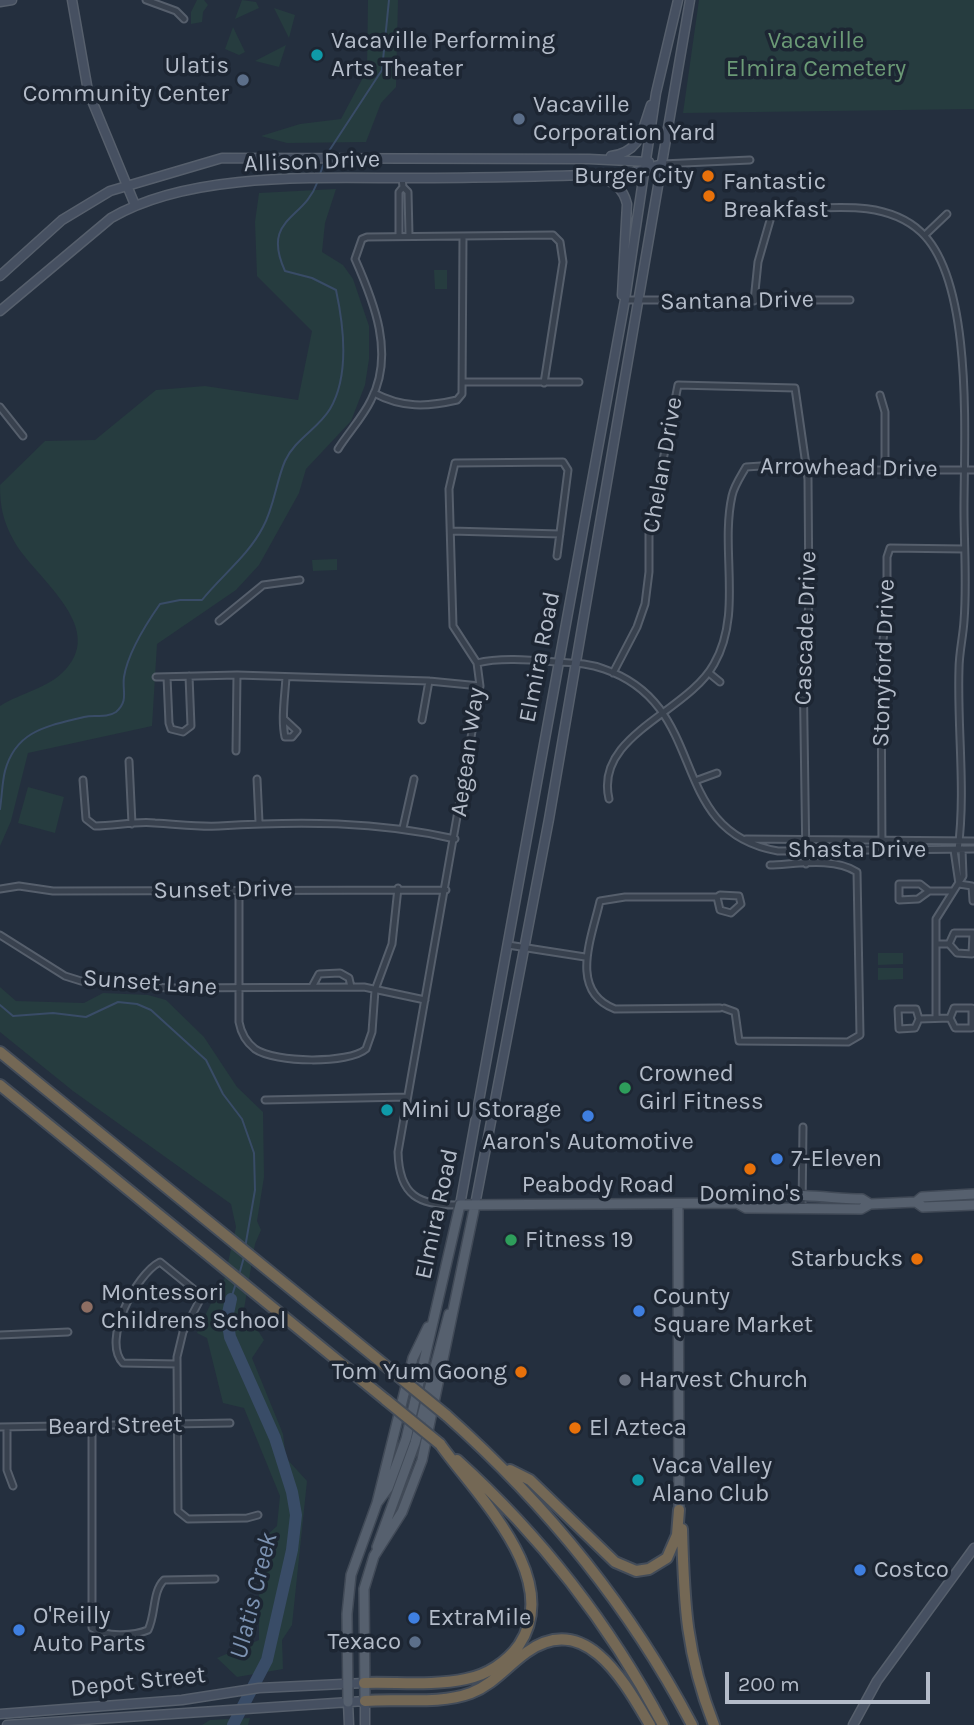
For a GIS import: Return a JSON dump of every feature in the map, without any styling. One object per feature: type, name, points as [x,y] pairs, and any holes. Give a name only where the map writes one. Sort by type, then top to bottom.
[{"type":"highway","points":[[0,1052],[446,1415],[500,1465],[555,1522],[612,1593],[658,1663],[692,1725]]},
{"type":"highway","points":[[0,1085],[440,1444],[498,1498],[562,1569],[613,1640],[663,1725]]},
{"type":"highway","points":[[364,1683],[451,1681],[484,1674],[508,1658],[527,1629],[531,1592],[521,1557],[440,1444]]},
{"type":"highway","points":[[500,1465],[530,1480],[615,1562],[636,1571],[649,1569],[667,1558],[677,1535],[679,1510]]},
{"type":"highway","points":[[679,1510],[682,1520],[684,1603],[690,1653],[714,1725]]},
{"type":"highway","points":[[365,1701],[469,1694],[499,1677],[537,1646],[568,1641],[592,1648],[604,1656],[650,1725]]},
{"type":"main road","points":[[0,2],[12,0]]},
{"type":"main road","points":[[72,0],[88,91],[135,205]]},
{"type":"main road","name":"Elmira Road","points":[[348,1702],[349,1585],[354,1560],[377,1503],[388,1488],[406,1439],[460,1205],[624,304],[656,93],[678,0]]},
{"type":"main road","name":"Elmira Road","points":[[365,1701],[363,1601],[374,1556],[415,1443],[475,1205],[576,663],[690,0]]},
{"type":"main road","points":[[589,159],[632,149],[641,135],[656,93]]},
{"type":"main road","name":"Allison Drive","points":[[0,276],[62,220],[110,191],[222,158],[589,159],[646,167]]},
{"type":"main road","name":"Allison Drive","points":[[0,311],[92,233],[135,205],[163,197],[241,183],[295,179],[403,183],[596,175],[662,164]]},
{"type":"main road","points":[[596,175],[617,184],[624,193],[627,204],[622,262],[624,304]]},
{"type":"main road","name":"Peabody Road","points":[[737,1203],[746,1208],[861,1209],[870,1204],[916,1202],[922,1197],[974,1195]]},
{"type":"main road","name":"Peabody Road","points":[[460,1205],[737,1203],[746,1198],[862,1199],[870,1204]]},
{"type":"main road","name":"Peabody Road","points":[[916,1202],[923,1208],[974,1205]]},
{"type":"main road","points":[[678,1204],[679,1510]]},
{"type":"main road","points":[[853,1725],[877,1681],[974,1548]]},
{"type":"main road","name":"Depot Street","points":[[0,1714],[182,1700],[234,1690],[364,1683]]},
{"type":"main road","points":[[365,1701],[365,1725]]},
{"type":"main road","name":"Depot Street","points":[[7,1725],[256,1706],[365,1701]]},
{"type":"main road","points":[[348,1702],[349,1725]]},
{"type":"street","points":[[146,0],[176,11],[184,19]]},
{"type":"street","name":"Allison Drive","points":[[662,164],[750,160]]},
{"type":"street","points":[[399,235],[399,192],[403,183]]},
{"type":"street","points":[[403,183],[408,192],[409,235]]},
{"type":"street","points":[[754,300],[758,262],[773,210],[861,208],[881,211],[925,235],[946,268],[954,292],[964,379],[965,619],[959,666],[959,884],[936,919],[936,1017]]},
{"type":"street","points":[[925,235],[947,214]]},
{"type":"street","points":[[338,449],[374,393],[381,340],[376,308],[355,259],[362,239],[399,235],[553,235],[560,242],[562,262],[544,383]]},
{"type":"street","points":[[374,393],[400,404],[435,405],[457,400],[462,394],[463,236]]},
{"type":"street","name":"Santana Drive","points":[[624,304],[850,300]]},
{"type":"street","points":[[464,382],[579,382]]},
{"type":"street","name":"Chelan Drive","points":[[613,673],[637,627],[645,604],[649,572],[649,530],[678,385],[784,386],[795,388],[799,405]]},
{"type":"street","points":[[880,395],[885,412],[884,470]]},
{"type":"street","name":"Cascade Drive","points":[[799,405],[806,470],[810,604],[803,661],[803,851],[806,864]]},
{"type":"street","points":[[0,407],[23,436]]},
{"type":"street","name":"Aegean Way","points":[[460,1205],[422,1202],[401,1179],[398,1152],[480,687],[477,663],[453,626],[449,489],[456,463],[563,462],[568,470],[557,556]]},
{"type":"street","name":"Arrowhead Drive","points":[[609,799],[606,784],[613,758],[709,673],[725,637],[731,503],[746,467],[776,465],[806,470],[974,470]]},
{"type":"street","points":[[451,531],[560,534]]},
{"type":"street","name":"Stonyford Drive","points":[[882,851],[881,653],[887,613],[887,556],[890,548],[964,549]]},
{"type":"street","points":[[219,621],[263,584],[300,580]]},
{"type":"street","name":"Shasta Drive","points":[[477,663],[576,663],[613,673],[639,688],[664,713],[676,732],[695,781],[714,818],[742,839],[758,847],[803,851],[974,849]]},
{"type":"street","points":[[709,673],[720,682]]},
{"type":"street","points":[[167,677],[169,723],[171,729],[183,732],[191,726],[189,676]]},
{"type":"street","points":[[156,677],[237,676],[429,681],[480,687]]},
{"type":"street","points":[[236,751],[237,676]]},
{"type":"street","points":[[284,719],[286,677]]},
{"type":"street","points":[[422,720],[429,681]]},
{"type":"street","points":[[129,761],[132,824]]},
{"type":"street","points":[[695,781],[717,774]]},
{"type":"street","points":[[257,779],[259,822]]},
{"type":"street","points":[[403,828],[414,779]]},
{"type":"street","points":[[82,780],[86,819],[95,826],[201,826],[259,822],[403,828],[454,839]]},
{"type":"street","name":"Shasta Drive","points":[[742,839],[803,842],[974,841]]},
{"type":"street","points":[[717,897],[717,906],[726,913],[731,913],[741,904],[739,896],[625,897],[600,901],[585,957],[588,981],[594,995],[615,1009],[722,1008],[736,1013],[739,1041],[848,1042],[860,1035],[857,872],[848,866],[770,864]]},
{"type":"street","points":[[929,891],[918,900],[900,900],[899,884],[920,884],[929,891],[953,891]]},
{"type":"street","points":[[959,884],[972,886],[973,901]]},
{"type":"street","points":[[239,890],[240,1028],[245,1039],[256,1050],[283,1058],[334,1059],[359,1055],[366,1049],[372,1032],[375,990],[392,944],[398,888]]},
{"type":"street","name":"Sunset Drive","points":[[1,889],[446,890]]},
{"type":"street","points":[[936,944],[949,944],[957,953],[973,955],[973,933],[954,933],[949,944]]},
{"type":"street","name":"Sunset Lane","points":[[0,935],[56,971],[81,981],[168,988],[351,987],[425,1000]]},
{"type":"street","points":[[508,945],[585,957]]},
{"type":"street","name":"Sunset Lane","points":[[312,987],[319,974],[340,973],[349,978],[351,987]]},
{"type":"street","points":[[954,1008],[972,1008],[972,1028],[956,1028],[950,1018],[954,1008]]},
{"type":"street","points":[[898,1009],[916,1009],[919,1018],[915,1028],[899,1029],[898,1009]]},
{"type":"street","points":[[919,1018],[950,1018]]},
{"type":"street","points":[[265,1100],[407,1097]]},
{"type":"street","points":[[802,1209],[803,1127]]},
{"type":"street","points":[[177,1364],[123,1363],[119,1358],[118,1327],[125,1303],[160,1262],[202,1296],[183,1332],[177,1364],[180,1516],[202,1519],[258,1515]]},
{"type":"street","points":[[0,1335],[68,1332]]},
{"type":"street","name":"Beard Street","points":[[3,1427],[230,1423]]},
{"type":"street","points":[[3,1427],[7,1470],[13,1486]]},
{"type":"street","points":[[92,1427],[92,1628],[103,1633],[138,1634],[148,1630],[153,1620],[158,1586],[164,1580],[215,1579]]},
{"type":"street","points":[[57,1709],[58,1723]]},
{"type":"green space","points":[[197,0],[204,0],[208,5],[203,12],[202,22],[191,24],[191,12]]},
{"type":"green space","points":[[242,0],[256,2],[259,8],[235,19]]},
{"type":"green space","points":[[368,0],[398,0],[396,87],[381,103],[366,142],[287,143],[261,136],[300,124],[341,119],[367,70]]},
{"type":"green space","name":"Vacaville Elmira Cemetery","points":[[699,0],[974,0],[974,109],[683,113]]},
{"type":"green space","points":[[274,8],[295,15],[289,38]]},
{"type":"green space","points":[[233,27],[245,52],[239,55],[225,49]]},
{"type":"green space","points":[[286,45],[279,67],[255,61]]},
{"type":"green space","points":[[336,189],[325,223],[322,252],[343,265],[353,279],[369,326],[369,359],[365,385],[351,421],[306,469],[299,493],[259,565],[236,590],[157,644],[152,726],[28,753],[11,821],[0,846],[0,706],[59,676],[76,652],[78,636],[62,602],[10,534],[3,514],[0,485],[45,441],[95,440],[156,390],[205,386],[298,400],[312,331],[257,276],[255,222],[259,193]]},
{"type":"green space","points":[[434,270],[447,270],[447,289],[435,289]]},
{"type":"green space","points":[[337,559],[337,570],[313,571],[312,560]]},
{"type":"green space","points":[[28,787],[64,797],[55,833],[18,823]]},
{"type":"green space","points":[[878,953],[903,953],[903,964],[878,965]]},
{"type":"green space","points":[[878,968],[903,968],[903,979],[878,980]]},
{"type":"green space","points":[[0,987],[16,1001],[84,1003],[103,993],[148,995],[166,1000],[204,1037],[237,1087],[263,1112],[264,1177],[257,1221],[261,1230],[255,1244],[244,1309],[264,1340],[252,1358],[283,1434],[286,1458],[307,1481],[292,1625],[282,1640],[283,1669],[237,1677],[217,1658],[259,1640],[259,1584],[266,1560],[266,1536],[277,1526],[280,1496],[244,1408],[223,1403],[207,1338],[197,1333],[212,1301],[221,1294],[236,1227],[231,1204],[73,1091],[0,1032]]},
{"type":"green space","points":[[250,1718],[248,1725],[202,1725],[210,1720]]},
{"type":"waterway","name":"Ulatis Creek","points":[[327,154],[382,70],[389,0]]},
{"type":"waterway","name":"Ulatis Creek","points":[[320,174],[324,163]]},
{"type":"waterway","name":"Ulatis Creek","points":[[0,809],[5,771],[10,757],[25,738],[58,723],[88,716],[108,715],[120,708],[124,700],[124,677],[129,658],[160,604],[202,600],[242,556],[267,519],[289,453],[330,409],[340,381],[344,351],[336,290],[312,278],[285,271],[279,254],[278,240],[287,221],[311,195],[317,183]]},
{"type":"waterway","name":"Ulatis Creek","points":[[0,1005],[13,1016],[53,1013],[86,1017],[118,1002],[137,1004],[151,1010],[206,1060],[223,1094],[242,1119],[254,1153],[255,1190],[245,1248]]},
{"type":"waterway","name":"Ulatis Creek","points":[[239,1275],[244,1257]]},
{"type":"waterway","name":"Ulatis Creek","points":[[231,1299],[236,1283]]},
{"type":"waterway","name":"Ulatis Creek","points":[[231,1299],[227,1318],[230,1337],[275,1438],[292,1492],[296,1515],[292,1550],[267,1660],[233,1725]]},
{"type":"place","name":"Vacaville Performing Arts Theater","points":[[317,55]]},
{"type":"place","name":"Ulatis Community Center","points":[[243,80]]},
{"type":"place","name":"Vacaville Corporation Yard","points":[[519,119]]},
{"type":"place","name":"Burger City","points":[[708,176]]},
{"type":"place","name":"Fantastic Breakfast","points":[[709,196]]},
{"type":"place","name":"Crowned Girl Fitness","points":[[625,1088]]},
{"type":"place","name":"Mini U Storage","points":[[387,1110]]},
{"type":"place","name":"Aaron's Automotive","points":[[588,1116]]},
{"type":"place","name":"7-Eleven","points":[[777,1159]]},
{"type":"place","name":"Domino's","points":[[750,1169]]},
{"type":"place","name":"Fitness 19","points":[[511,1240]]},
{"type":"place","name":"Starbucks","points":[[917,1259]]},
{"type":"place","name":"Montessori Childrens School","points":[[87,1307]]},
{"type":"place","name":"County Square Market","points":[[639,1311]]},
{"type":"place","name":"Tom Yum Goong","points":[[521,1372]]},
{"type":"place","name":"Harvest Church","points":[[625,1380]]},
{"type":"place","name":"El Azteca","points":[[575,1428]]},
{"type":"place","name":"Vaca Valley Alano Club","points":[[638,1480]]},
{"type":"place","name":"Costco","points":[[860,1570]]},
{"type":"place","name":"ExtraMile","points":[[414,1618]]},
{"type":"place","name":"O'Reilly Auto Parts","points":[[19,1630]]},
{"type":"place","name":"Texaco","points":[[415,1642]]}]
